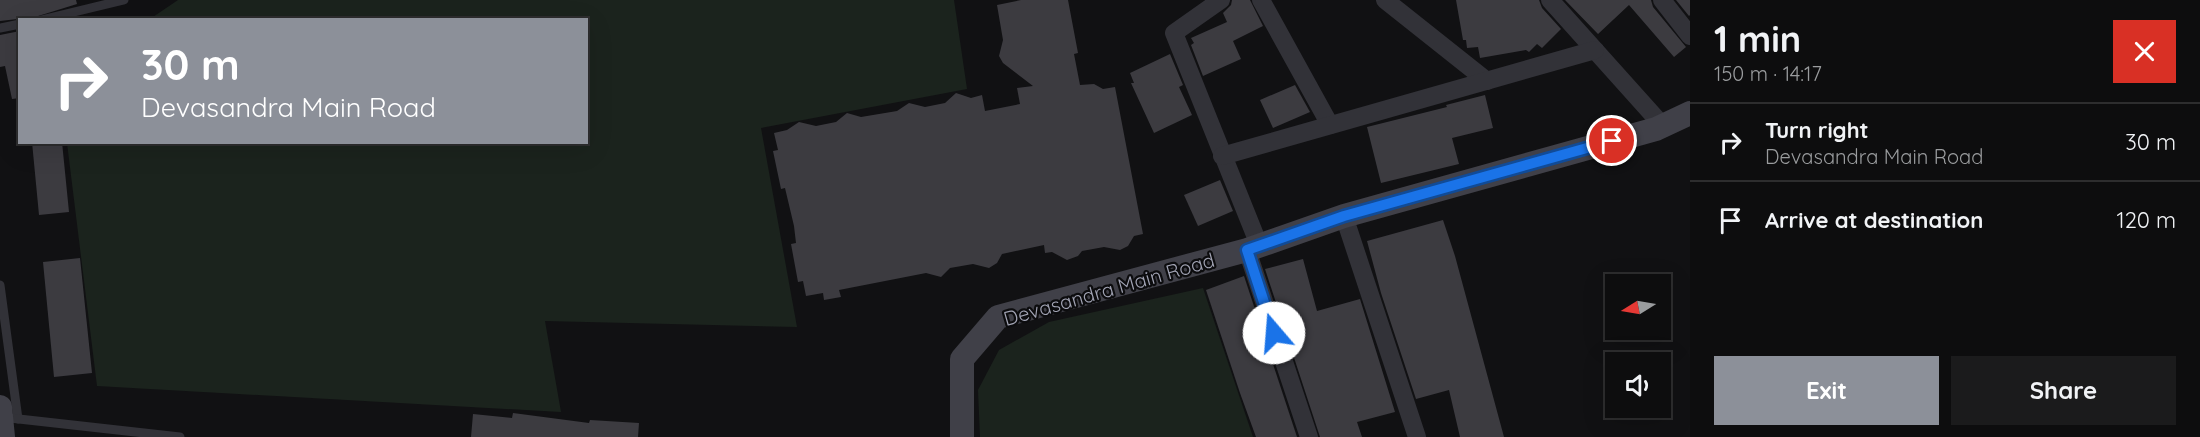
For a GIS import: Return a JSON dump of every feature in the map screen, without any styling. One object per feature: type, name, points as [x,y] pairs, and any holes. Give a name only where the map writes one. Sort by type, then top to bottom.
[{"type":"main road","name":"Devasandra Main Road","points":[[962,437],[962,359],[998,317],[1253,247],[1344,216],[1663,126],[1690,113]]},
{"type":"street","points":[[1221,0],[1174,33],[1222,156],[1253,247],[1309,437]]},
{"type":"street","points":[[1262,0],[1330,125]]},
{"type":"street","points":[[1386,0],[1488,81]]},
{"type":"street","points":[[1550,0],[1663,126]]},
{"type":"street","points":[[1662,0],[1690,36]]},
{"type":"street","points":[[1222,156],[1595,50]]},
{"type":"street","points":[[1344,216],[1417,437]]},
{"type":"lane","points":[[49,18],[124,0]]},
{"type":"lane","points":[[0,28],[18,24]]},
{"type":"lane","points":[[0,285],[6,420],[180,437]]},
{"type":"shaded area","points":[[178,0],[954,0],[967,89],[761,128],[797,327],[545,321],[561,412],[97,386],[67,144],[588,144],[588,18],[151,18]]},
{"type":"shaded area","points":[[1203,288],[1253,437],[980,437],[978,390],[999,350],[1049,322]]},
{"type":"building","points":[[0,0],[76,0],[77,4],[35,17],[0,21]]},
{"type":"building","points":[[1021,0],[1068,0],[1078,53],[1074,54],[1080,85],[1094,84],[1103,89],[1115,87],[1143,234],[1134,236],[1128,246],[1120,250],[1104,247],[1082,251],[1078,256],[1067,260],[1052,252],[1045,253],[1044,245],[1002,254],[997,263],[989,268],[973,264],[950,268],[941,277],[926,273],[839,290],[841,297],[824,300],[823,293],[806,296],[803,281],[798,282],[791,244],[796,243],[794,226],[785,188],[781,189],[773,151],[778,150],[774,133],[787,130],[799,122],[816,126],[836,122],[847,113],[861,117],[897,111],[909,103],[925,107],[945,103],[956,93],[971,98],[982,95],[985,111],[1020,104],[1017,88],[1033,86],[1003,63],[999,56],[1003,40],[997,5]]},
{"type":"building","points":[[1232,0],[1250,0],[1263,26],[1233,41],[1241,59],[1203,76],[1191,45],[1194,43],[1191,38],[1227,22],[1223,13],[1231,5]]},
{"type":"building","points":[[1456,0],[1539,0],[1542,8],[1561,29],[1542,48],[1537,44],[1529,52],[1526,50],[1480,58],[1478,47],[1467,48],[1466,40],[1463,40]]},
{"type":"building","points":[[1565,0],[1651,0],[1653,7],[1686,47],[1674,57],[1629,5],[1598,34]]},
{"type":"building","points":[[1676,0],[1690,0],[1689,16]]},
{"type":"building","points":[[18,31],[18,98],[12,99],[5,66],[0,67],[0,35]]},
{"type":"building","points":[[1170,54],[1183,85],[1179,87],[1192,115],[1154,133],[1131,83],[1134,83],[1130,73]]},
{"type":"building","points":[[1295,85],[1310,112],[1273,128],[1260,100]]},
{"type":"building","points":[[1485,95],[1493,128],[1452,138],[1459,164],[1381,183],[1367,127]]},
{"type":"building","points":[[32,144],[62,144],[69,212],[39,215]]},
{"type":"building","points":[[1220,180],[1233,211],[1198,226],[1184,195]]},
{"type":"building","points":[[1443,220],[1455,256],[1504,437],[1460,437],[1449,390],[1416,399],[1381,293],[1367,241]]},
{"type":"building","points":[[80,258],[92,373],[54,377],[43,262]]},
{"type":"building","points":[[1303,259],[1317,311],[1360,299],[1395,412],[1357,422],[1362,437],[1320,437],[1265,269]]},
{"type":"building","points":[[1244,276],[1297,437],[1256,437],[1206,290]]},
{"type":"building","points":[[513,413],[589,423],[590,420],[639,423],[638,437],[471,437],[473,414],[512,418]]},
{"type":"route","points":[[1274,333],[1247,250],[1344,216],[1612,141]]}]
